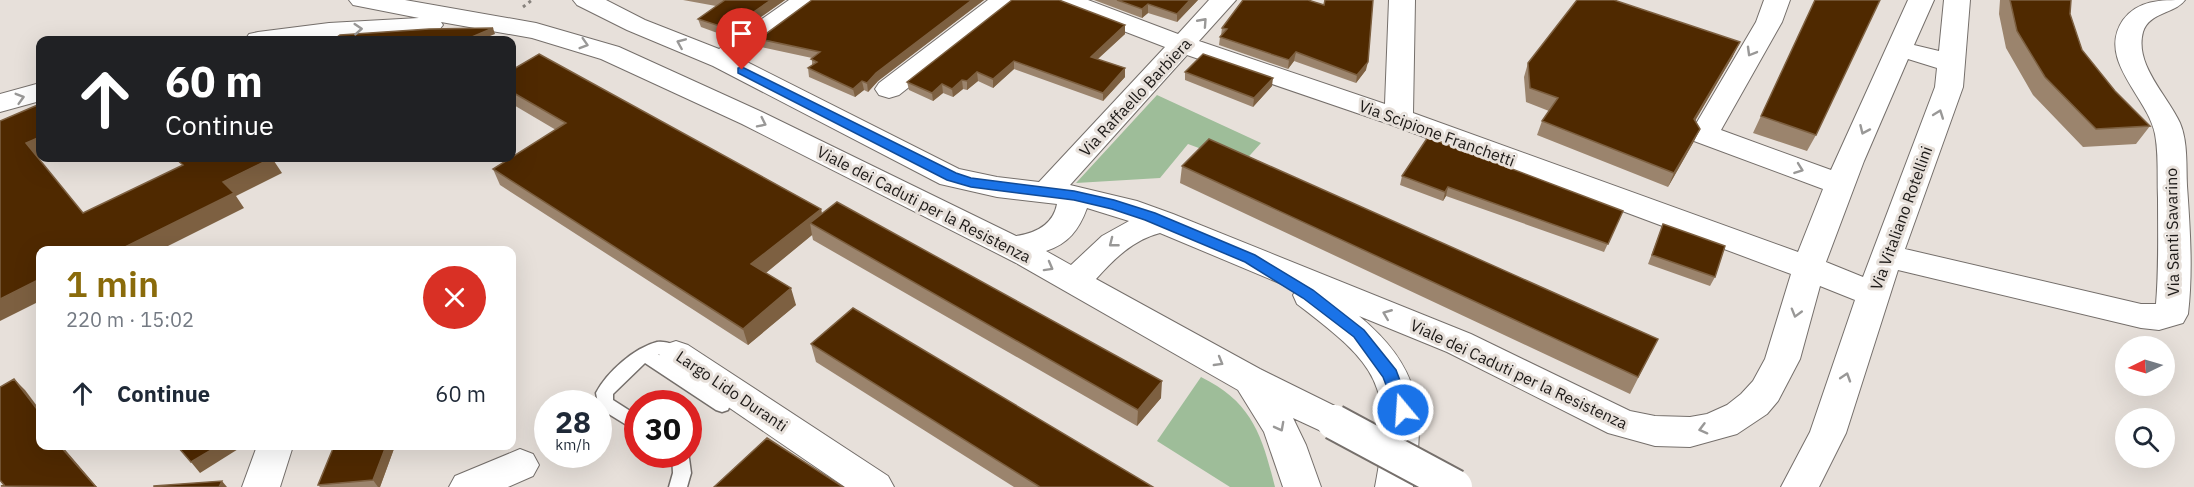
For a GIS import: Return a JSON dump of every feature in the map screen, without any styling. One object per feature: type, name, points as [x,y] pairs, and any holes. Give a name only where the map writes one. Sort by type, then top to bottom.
[{"type":"street","name":"Viale dei Caduti per la Resistenza","points":[[362,0],[487,22],[523,36],[610,53],[752,118],[1014,248],[1248,378],[1455,487]]},
{"type":"street","name":"Viale dei Caduti per la Resistenza","points":[[586,0],[636,25],[722,60],[944,174],[971,182],[1060,194],[1126,208],[1459,343],[1597,413],[1634,428],[1665,434],[1697,431],[1735,417],[1755,403],[1780,362],[1795,318],[1808,268]]},
{"type":"street","points":[[722,60],[806,0]]},
{"type":"street","points":[[889,89],[1004,0]]},
{"type":"street","name":"Via Scipione Franchetti","points":[[1065,0],[1184,45],[1399,118],[1873,294]]},
{"type":"street","name":"Via Raffaello Barbiera","points":[[1060,194],[1109,125],[1223,0]]},
{"type":"street","points":[[1399,118],[1402,0]]},
{"type":"street","points":[[1778,0],[1769,21],[1704,134],[1840,184]]},
{"type":"street","points":[[1808,268],[1840,184],[1922,0]]},
{"type":"street","name":"Via Vitaliano Rotellini","points":[[1828,433],[1873,294],[1949,87],[1957,0]]},
{"type":"street","name":"Via Santi Savarino","points":[[1888,256],[2141,316],[2171,314],[2169,135],[2164,120],[2135,65],[2128,40],[2132,26],[2139,18],[2155,6],[2172,0]]},
{"type":"street","points":[[290,36],[329,31],[487,22]]},
{"type":"street","points":[[1900,49],[1951,63]]},
{"type":"street","points":[[0,104],[36,93]]},
{"type":"street","points":[[1014,248],[1042,240],[1062,229],[1070,216],[1060,194]]},
{"type":"street","points":[[1075,282],[1095,259],[1122,236],[1142,226],[1162,222]]},
{"type":"street","points":[[1250,259],[1308,294],[1350,326],[1366,340],[1386,367],[1396,387],[1403,410],[1402,446],[1394,487]]},
{"type":"street","name":"Largo Lido Duranti","points":[[661,354],[875,487]]},
{"type":"street","points":[[1248,378],[1282,430],[1291,449],[1302,487]]},
{"type":"street","points":[[1800,487],[1828,433]]},
{"type":"street","points":[[1825,487],[1828,433]]},
{"type":"street","points":[[261,487],[274,450]]},
{"type":"street","points":[[468,487],[520,465]]},
{"type":"lane","points":[[624,416],[605,403],[604,393],[611,383],[661,354],[722,405]]},
{"type":"lane","points":[[678,487],[682,468]]},
{"type":"green space","points":[[1157,95],[1261,143],[1242,164],[1188,144],[1160,178],[1076,183]]},
{"type":"green space","points":[[1201,377],[1232,397],[1252,422],[1265,451],[1275,487],[1230,487],[1157,441]]},
{"type":"building","points":[[725,0],[771,0],[729,29],[698,19]]},
{"type":"building","points":[[812,0],[972,0],[876,73],[867,83],[862,81],[853,89],[808,68],[817,62],[811,59],[820,52],[759,39]]},
{"type":"building","points":[[1012,0],[1059,0],[1125,25],[1091,57],[1125,68],[1103,93],[1014,61],[993,79],[977,72],[967,81],[962,80],[952,89],[942,84],[932,93],[907,82]]},
{"type":"building","points":[[1117,0],[1190,0],[1177,14],[1148,4],[1142,9]]},
{"type":"building","points":[[1243,0],[1308,0],[1324,5],[1325,0],[1373,0],[1368,62],[1357,75],[1296,52],[1289,60],[1220,37],[1227,29],[1222,28]]},
{"type":"building","points":[[1577,0],[1614,0],[1740,42],[1694,119],[1700,129],[1674,173],[1542,121],[1558,98],[1530,88],[1528,63]]},
{"type":"building","points":[[1815,0],[1880,0],[1816,135],[1761,116]]},
{"type":"building","points":[[2010,0],[2071,0],[2070,14],[2082,50],[2115,91],[2150,126],[2096,129],[2045,77],[2017,31]]},
{"type":"building","points":[[493,28],[474,36],[339,36],[340,35],[429,29]]},
{"type":"building","points":[[539,54],[821,209],[751,264],[791,288],[743,329],[493,169],[504,162],[516,162],[516,155],[566,123],[516,94],[516,68]]},
{"type":"building","points":[[1203,54],[1273,78],[1254,98],[1185,72]]},
{"type":"building","points":[[36,106],[36,139],[26,143],[36,155],[36,162],[41,162],[83,213],[183,165],[180,162],[264,162],[223,182],[234,193],[127,246],[36,246],[36,281],[0,299],[0,121]]},
{"type":"building","points":[[1428,137],[1623,211],[1608,244],[1448,187],[1445,192],[1402,176]]},
{"type":"building","points":[[1209,139],[1658,339],[1638,377],[1182,166]]},
{"type":"building","points":[[837,202],[1162,381],[1138,410],[810,223]]},
{"type":"building","points":[[1663,224],[1725,246],[1715,277],[1652,255]]},
{"type":"building","points":[[853,308],[1153,487],[1040,487],[811,344]]},
{"type":"building","points":[[14,379],[36,408],[36,450],[64,450],[96,487],[1,486],[4,485],[0,480],[0,387]]},
{"type":"building","points":[[767,438],[843,487],[714,487]]},
{"type":"building","points":[[181,450],[211,450],[191,462]]},
{"type":"building","points":[[332,450],[384,450],[373,480],[318,485]]},
{"type":"building","points":[[222,481],[219,487],[154,487],[154,486]]},
{"type":"route","points":[[742,70],[951,177],[997,187],[1074,196],[1114,205],[1150,216],[1250,259],[1308,294],[1359,333],[1386,367],[1396,387],[1403,410]]}]
